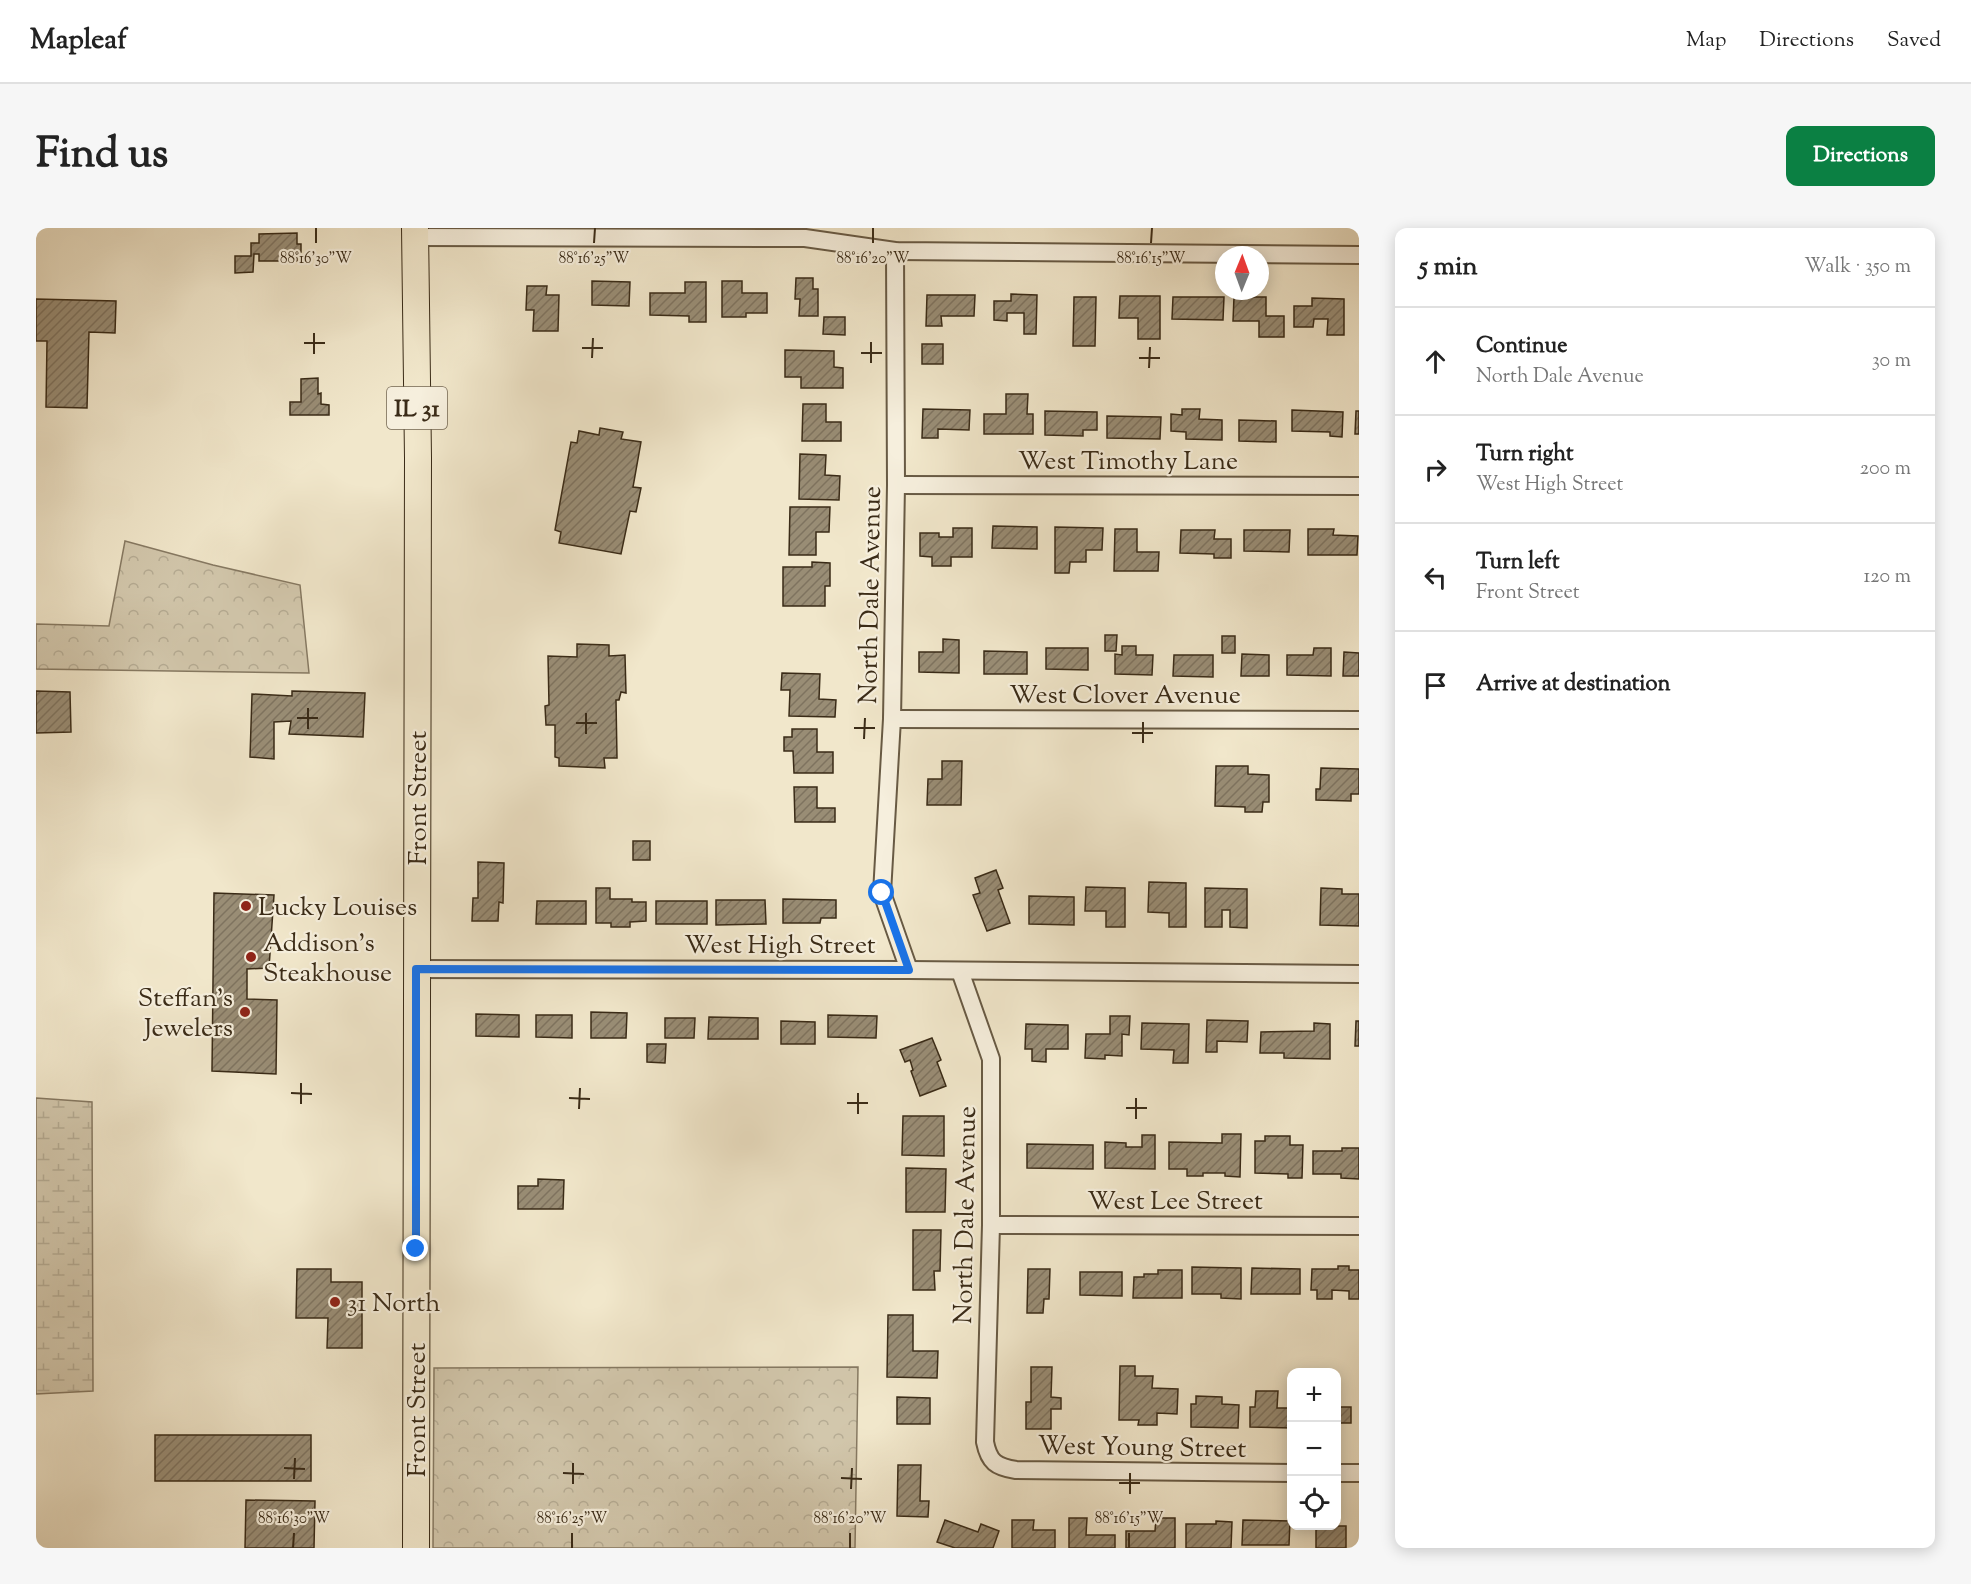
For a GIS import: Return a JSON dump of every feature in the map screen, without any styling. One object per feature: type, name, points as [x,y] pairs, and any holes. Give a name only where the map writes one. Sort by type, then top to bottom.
[{"type":"main road","name":"Front Street","points":[[415,233],[418,458],[416,1548]]},
{"type":"street","points":[[415,233],[805,238],[895,251],[1359,255]]},
{"type":"street","name":"North Dale Avenue","points":[[895,251],[896,485],[892,719],[882,893],[909,970]]},
{"type":"street","name":"West Timothy Lane","points":[[896,485],[1359,486]]},
{"type":"street","name":"West Clover Avenue","points":[[892,719],[1359,720]]},
{"type":"street","name":"West High Street","points":[[416,969],[1359,974]]},
{"type":"street","name":"North Dale Avenue","points":[[960,971],[991,1059],[991,1224],[985,1442],[987,1452],[993,1462]]},
{"type":"street","name":"West Lee Street","points":[[991,1224],[1359,1226]]},
{"type":"street","name":"West Young Street","points":[[993,1462],[1002,1468],[1016,1470],[1287,1473]]},
{"type":"street","points":[[1341,1473],[1359,1473]]},
{"type":"green space","points":[[125,541],[213,565],[300,585],[309,673],[36,669],[36,624],[109,626]]},
{"type":"green space","points":[[36,1098],[92,1102],[93,1391],[36,1394]]},
{"type":"green space","points":[[858,1367],[855,1548],[433,1548],[434,1368]]},
{"type":"building","points":[[297,233],[297,244],[301,244],[301,252],[297,252],[297,261],[259,261],[259,254],[254,254],[253,272],[235,273],[235,256],[251,256],[251,243],[259,243],[259,234]]},
{"type":"building","points":[[796,278],[813,278],[813,289],[818,289],[818,316],[799,316],[800,299],[795,299]]},
{"type":"building","points":[[592,281],[630,282],[629,306],[592,305]]},
{"type":"building","points":[[722,281],[742,281],[742,293],[767,293],[767,313],[746,313],[746,317],[722,317]]},
{"type":"building","points":[[685,282],[706,282],[706,322],[689,322],[689,316],[650,315],[650,293],[685,293]]},
{"type":"building","points":[[527,286],[547,286],[546,295],[559,295],[558,331],[533,331],[534,310],[526,310]]},
{"type":"building","points":[[1011,294],[1037,295],[1036,334],[1024,334],[1024,313],[1007,313],[1007,321],[994,320],[994,301],[1011,301]]},
{"type":"building","points":[[927,295],[975,295],[974,316],[941,316],[942,326],[926,326]]},
{"type":"building","points":[[1120,296],[1160,296],[1160,339],[1138,339],[1138,318],[1119,318]]},
{"type":"building","points":[[1074,297],[1096,297],[1095,346],[1073,346]]},
{"type":"building","points":[[1173,297],[1215,297],[1215,300],[1224,300],[1223,320],[1172,319]]},
{"type":"building","points":[[1312,298],[1344,299],[1344,335],[1327,335],[1328,319],[1314,319],[1313,327],[1294,327],[1294,306],[1312,306]]},
{"type":"building","points":[[36,299],[116,301],[115,333],[89,332],[87,408],[46,407],[47,341],[36,341]]},
{"type":"building","points":[[1234,300],[1266,300],[1266,316],[1284,316],[1284,337],[1259,337],[1259,321],[1233,321]]},
{"type":"building","points":[[824,317],[845,317],[845,335],[823,334]]},
{"type":"building","points":[[922,344],[943,344],[943,364],[922,364]]},
{"type":"building","points":[[785,350],[834,351],[834,367],[843,368],[843,388],[801,388],[801,377],[785,377]]},
{"type":"building","points":[[318,378],[318,394],[321,393],[321,404],[329,405],[329,415],[290,415],[290,402],[301,402],[301,379]]},
{"type":"building","points":[[1006,394],[1028,394],[1027,414],[1033,414],[1033,434],[984,434],[984,414],[1006,414]]},
{"type":"building","points":[[803,404],[826,404],[826,422],[841,422],[841,441],[802,441]]},
{"type":"building","points":[[923,409],[970,410],[969,430],[938,429],[938,438],[922,438]]},
{"type":"building","points":[[1182,409],[1200,409],[1199,419],[1222,420],[1222,440],[1186,439],[1186,432],[1171,431],[1171,414],[1182,415]]},
{"type":"building","points":[[1292,410],[1343,412],[1342,437],[1330,436],[1330,432],[1292,431]]},
{"type":"building","points":[[1045,411],[1097,412],[1097,430],[1083,430],[1083,436],[1045,435]]},
{"type":"building","points":[[1356,411],[1359,411],[1359,434],[1355,434]]},
{"type":"building","points":[[1107,416],[1161,417],[1160,439],[1107,438]]},
{"type":"building","points":[[1239,420],[1276,421],[1276,442],[1239,441]]},
{"type":"building","points":[[600,428],[623,432],[621,439],[641,442],[633,487],[641,488],[636,512],[630,511],[621,554],[559,543],[561,532],[555,530],[571,442],[577,443],[579,431],[599,435]]},
{"type":"building","points":[[800,454],[826,455],[825,475],[840,476],[839,500],[799,499]]},
{"type":"building","points":[[790,507],[830,507],[829,532],[816,532],[816,555],[789,555]]},
{"type":"building","points":[[993,526],[1037,527],[1037,549],[992,548]]},
{"type":"building","points":[[1055,527],[1103,528],[1102,550],[1086,550],[1086,562],[1070,562],[1069,573],[1055,573]]},
{"type":"building","points":[[953,528],[972,528],[972,557],[951,557],[951,566],[932,566],[932,557],[920,556],[920,533],[939,533],[939,537],[953,537]]},
{"type":"building","points":[[1115,529],[1137,529],[1137,552],[1159,552],[1158,571],[1114,571]]},
{"type":"building","points":[[1308,529],[1334,529],[1333,535],[1358,536],[1357,555],[1308,555]]},
{"type":"building","points":[[1181,530],[1215,530],[1214,539],[1231,539],[1231,558],[1214,558],[1214,554],[1180,553]]},
{"type":"building","points":[[1244,530],[1290,530],[1289,552],[1244,551]]},
{"type":"building","points":[[812,562],[830,563],[830,586],[825,586],[825,606],[783,606],[783,567],[812,567]]},
{"type":"building","points":[[1105,635],[1117,635],[1116,651],[1105,651]]},
{"type":"building","points":[[1222,636],[1235,636],[1235,653],[1222,653]]},
{"type":"building","points":[[943,639],[959,640],[959,673],[919,672],[919,652],[943,652]]},
{"type":"building","points":[[577,644],[609,645],[609,656],[625,655],[626,693],[621,692],[619,700],[616,700],[617,758],[604,758],[605,768],[559,766],[559,758],[555,757],[555,725],[546,725],[545,706],[549,705],[548,656],[577,657]]},
{"type":"building","points":[[1122,646],[1136,646],[1136,655],[1153,655],[1152,675],[1115,674],[1115,654],[1122,655]]},
{"type":"building","points":[[1046,648],[1088,648],[1088,670],[1046,669]]},
{"type":"building","points":[[1314,648],[1331,648],[1331,676],[1287,675],[1287,655],[1313,655]]},
{"type":"building","points":[[984,651],[1027,652],[1027,674],[984,674]]},
{"type":"building","points":[[1344,652],[1359,653],[1359,676],[1343,676]]},
{"type":"building","points":[[1242,654],[1269,655],[1269,676],[1241,676]]},
{"type":"building","points":[[1174,655],[1213,655],[1213,677],[1173,676]]},
{"type":"building","points":[[782,673],[820,674],[819,699],[836,700],[835,717],[789,716],[790,690],[781,690]]},
{"type":"building","points":[[36,691],[70,692],[71,732],[36,733]]},
{"type":"building","points":[[292,691],[365,693],[363,737],[289,734],[291,721],[274,722],[274,759],[250,757],[252,694],[292,696]]},
{"type":"building","points":[[792,729],[817,729],[817,752],[833,752],[833,773],[794,773],[793,751],[784,751],[784,737],[792,737]]},
{"type":"building","points":[[942,761],[962,761],[961,805],[927,805],[928,779],[942,779]]},
{"type":"building","points":[[1216,766],[1248,766],[1248,774],[1269,775],[1269,802],[1263,802],[1262,812],[1245,812],[1245,807],[1215,806]]},
{"type":"building","points":[[1321,768],[1359,769],[1359,794],[1351,794],[1351,801],[1316,800],[1316,789],[1320,789]]},
{"type":"building","points":[[794,787],[817,787],[817,808],[835,808],[835,822],[795,822]]},
{"type":"building","points":[[633,841],[650,841],[650,860],[633,860]]},
{"type":"building","points":[[478,862],[504,863],[503,903],[499,902],[498,921],[472,921],[473,898],[478,898]]},
{"type":"building","points":[[996,870],[1003,888],[998,890],[1010,923],[987,931],[973,895],[980,893],[975,878]]},
{"type":"building","points":[[1149,882],[1186,883],[1186,927],[1169,927],[1169,913],[1148,912]]},
{"type":"building","points":[[1086,887],[1125,888],[1125,927],[1106,927],[1106,911],[1085,911]]},
{"type":"building","points":[[596,888],[610,888],[610,899],[632,899],[632,902],[646,902],[646,921],[630,922],[630,927],[611,927],[611,923],[596,923]]},
{"type":"building","points":[[1205,888],[1247,889],[1247,928],[1230,927],[1230,910],[1222,910],[1222,927],[1205,927]]},
{"type":"building","points":[[1321,888],[1342,889],[1342,894],[1359,894],[1359,926],[1320,925]]},
{"type":"building","points":[[214,893],[274,895],[269,968],[247,969],[247,999],[277,1000],[276,1074],[212,1071]]},
{"type":"building","points":[[1029,896],[1074,897],[1074,925],[1029,924]]},
{"type":"building","points":[[783,899],[836,900],[836,918],[821,918],[820,923],[783,923]]},
{"type":"building","points":[[716,900],[765,900],[766,924],[716,925]]},
{"type":"building","points":[[537,901],[586,901],[586,924],[536,924]]},
{"type":"building","points":[[656,901],[707,901],[707,924],[656,924]]},
{"type":"building","points":[[591,1012],[627,1013],[626,1038],[591,1038]]},
{"type":"building","points":[[476,1014],[519,1015],[519,1037],[476,1036]]},
{"type":"building","points":[[536,1015],[572,1015],[572,1038],[536,1037]]},
{"type":"building","points":[[828,1015],[877,1016],[876,1038],[828,1037]]},
{"type":"building","points":[[1110,1016],[1130,1016],[1129,1035],[1122,1034],[1122,1056],[1105,1055],[1105,1059],[1085,1058],[1086,1034],[1110,1034]]},
{"type":"building","points":[[709,1017],[758,1018],[758,1039],[708,1039]]},
{"type":"building","points":[[665,1018],[695,1018],[694,1038],[665,1038]]},
{"type":"building","points":[[1207,1020],[1248,1021],[1247,1042],[1217,1041],[1217,1052],[1206,1052]]},
{"type":"building","points":[[781,1021],[815,1022],[815,1044],[781,1044]]},
{"type":"building","points":[[1356,1021],[1359,1021],[1359,1046],[1355,1046]]},
{"type":"building","points":[[1142,1023],[1189,1024],[1188,1063],[1173,1063],[1174,1050],[1141,1049]]},
{"type":"building","points":[[1314,1023],[1330,1024],[1330,1059],[1284,1058],[1284,1053],[1260,1053],[1261,1032],[1314,1031]]},
{"type":"building","points":[[1026,1024],[1068,1025],[1068,1049],[1046,1049],[1046,1062],[1032,1061],[1032,1049],[1025,1049]]},
{"type":"building","points":[[932,1038],[941,1060],[937,1062],[946,1086],[920,1096],[911,1071],[913,1070],[910,1060],[905,1062],[900,1050]]},
{"type":"building","points":[[647,1044],[666,1044],[665,1063],[647,1062]]},
{"type":"building","points":[[903,1116],[944,1116],[944,1156],[902,1155]]},
{"type":"building","points":[[1222,1134],[1241,1134],[1240,1177],[1225,1176],[1225,1173],[1187,1176],[1187,1169],[1169,1169],[1169,1142],[1222,1143]]},
{"type":"building","points":[[1142,1135],[1155,1135],[1155,1169],[1105,1168],[1105,1142],[1126,1143],[1126,1147],[1142,1147]]},
{"type":"building","points":[[1265,1136],[1290,1136],[1290,1145],[1303,1145],[1302,1178],[1288,1178],[1288,1174],[1255,1173],[1255,1141],[1265,1141]]},
{"type":"building","points":[[1027,1144],[1093,1145],[1093,1169],[1027,1168]]},
{"type":"building","points":[[1342,1148],[1359,1148],[1359,1179],[1341,1178],[1341,1174],[1313,1174],[1313,1151],[1342,1151]]},
{"type":"building","points":[[906,1168],[946,1169],[945,1212],[906,1212]]},
{"type":"building","points":[[538,1179],[564,1180],[563,1209],[518,1209],[518,1186],[538,1186]]},
{"type":"building","points":[[913,1230],[941,1230],[940,1271],[934,1271],[935,1290],[913,1290]]},
{"type":"building","points":[[1338,1266],[1349,1266],[1349,1270],[1359,1270],[1359,1299],[1349,1299],[1349,1291],[1332,1290],[1332,1299],[1317,1299],[1317,1290],[1311,1290],[1312,1269],[1338,1269]]},
{"type":"building","points":[[1192,1267],[1241,1268],[1241,1299],[1221,1298],[1221,1294],[1192,1294]]},
{"type":"building","points":[[1252,1268],[1300,1269],[1300,1294],[1251,1294]]},
{"type":"building","points":[[297,1269],[331,1269],[331,1282],[362,1282],[362,1348],[327,1348],[328,1318],[296,1318]]},
{"type":"building","points":[[1028,1269],[1050,1269],[1049,1299],[1044,1299],[1043,1313],[1027,1313]]},
{"type":"building","points":[[1158,1270],[1182,1270],[1182,1298],[1133,1298],[1134,1277],[1158,1274]]},
{"type":"building","points":[[1080,1272],[1122,1272],[1122,1296],[1080,1295]]},
{"type":"building","points":[[888,1315],[913,1315],[913,1351],[938,1351],[937,1378],[887,1377]]},
{"type":"building","points":[[1120,1366],[1135,1366],[1135,1376],[1153,1376],[1152,1388],[1178,1389],[1177,1414],[1157,1413],[1157,1425],[1138,1425],[1139,1420],[1119,1420]]},
{"type":"building","points":[[1031,1367],[1052,1367],[1051,1397],[1061,1398],[1061,1409],[1051,1409],[1051,1429],[1026,1429],[1026,1402],[1031,1402]]},
{"type":"building","points":[[1256,1391],[1278,1391],[1277,1408],[1287,1408],[1287,1428],[1250,1427],[1250,1407],[1255,1407]]},
{"type":"building","points":[[1196,1396],[1222,1397],[1222,1404],[1239,1405],[1238,1428],[1191,1427],[1191,1404],[1196,1404]]},
{"type":"building","points":[[897,1397],[930,1398],[930,1424],[897,1424]]},
{"type":"building","points":[[1341,1407],[1351,1407],[1351,1423],[1341,1423]]},
{"type":"building","points":[[155,1435],[311,1435],[311,1481],[155,1481]]},
{"type":"building","points":[[898,1465],[921,1465],[920,1501],[929,1501],[928,1517],[897,1516]]},
{"type":"building","points":[[246,1500],[315,1501],[314,1548],[245,1548]]},
{"type":"building","points":[[1069,1518],[1087,1518],[1086,1535],[1115,1535],[1115,1548],[1069,1548]]},
{"type":"building","points":[[1156,1518],[1175,1518],[1175,1548],[1126,1548],[1126,1531],[1155,1531]]},
{"type":"building","points":[[945,1520],[978,1532],[981,1524],[999,1531],[993,1548],[955,1548],[937,1542]]},
{"type":"building","points":[[1012,1520],[1034,1520],[1033,1530],[1055,1530],[1055,1548],[1012,1548]]},
{"type":"building","points":[[1243,1520],[1287,1521],[1287,1530],[1290,1530],[1289,1545],[1242,1545]]},
{"type":"building","points":[[1216,1521],[1232,1522],[1231,1548],[1186,1548],[1186,1524],[1216,1524]]},
{"type":"building","points":[[1341,1526],[1346,1526],[1346,1548],[1316,1548],[1316,1530],[1341,1530]]},
{"type":"place","name":"Lucky Louises","points":[[246,906]]},
{"type":"place","name":"Addison's Steakhouse","points":[[251,957]]},
{"type":"place","name":"Steffan's Jewelers","points":[[245,1012]]},
{"type":"place","name":"31 North","points":[[335,1302]]},
{"type":"route","points":[[416,1249],[416,969],[909,970],[882,893]]}]
